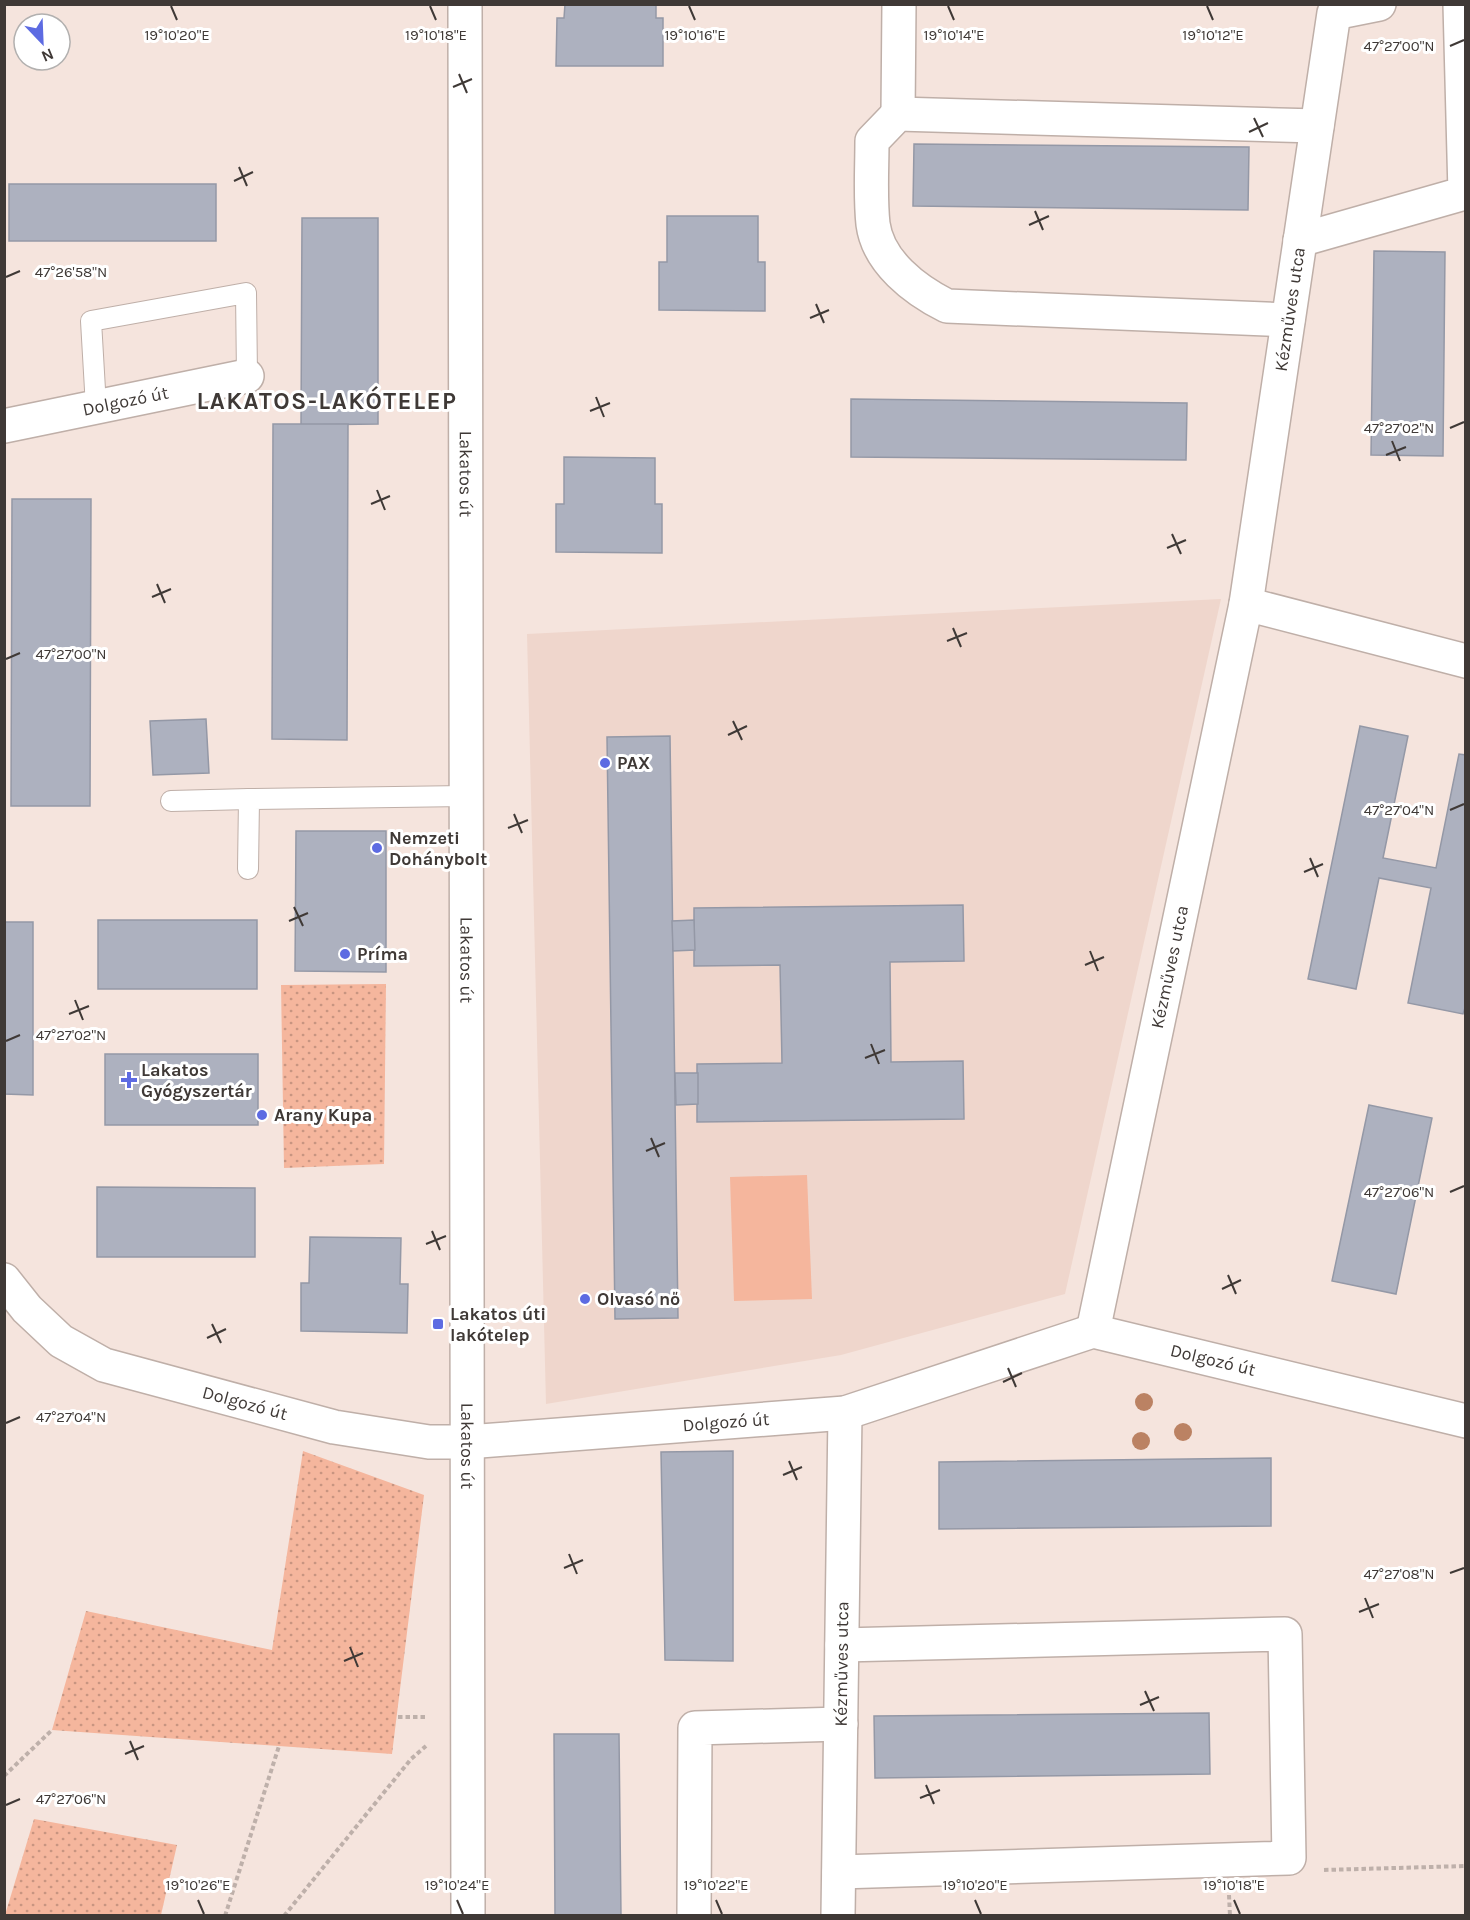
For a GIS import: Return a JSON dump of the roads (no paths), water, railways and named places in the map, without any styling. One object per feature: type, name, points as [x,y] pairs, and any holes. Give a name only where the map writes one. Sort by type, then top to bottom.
[{"type":"street","name":"Lakatos út","points":[[465,4],[468,1916]]},
{"type":"street","points":[[899,4],[898,114],[872,141],[873,225],[880,247],[898,272],[924,295],[947,306],[1288,320]]},
{"type":"street","name":"Kézműves utca","points":[[1093,1331],[1246,603],[1334,13],[1379,4]]},
{"type":"street","points":[[1300,240],[1465,193],[1460,4]]},
{"type":"street","points":[[898,114],[1317,126]]},
{"type":"street","name":"Dolgozó út","points":[[4,426],[247,376]]},
{"type":"street","points":[[1246,603],[1466,661]]},
{"type":"street","name":"Dolgozó út","points":[[4,1280],[27,1309],[62,1341],[104,1365],[334,1427],[429,1442],[467,1442],[845,1413],[1093,1331],[1466,1422]]},
{"type":"street","name":"Kézműves utca","points":[[838,1916],[845,1413]]},
{"type":"street","points":[[839,1872],[1289,1858],[1285,1634],[842,1645]]},
{"type":"street","points":[[694,1916],[695,1728],[841,1724]]},
{"type":"lane","points":[[96,407],[91,321],[246,293],[247,376]]},
{"type":"lane","points":[[171,801],[465,795]]},
{"type":"lane","points":[[248,869],[249,800]]},
{"type":"place","name":"PAX","points":[[605,763]]},
{"type":"place","name":"Nemzeti Dohánybolt","points":[[377,848]]},
{"type":"place","name":"Príma","points":[[345,954]]},
{"type":"place","name":"Lakatos Gyógyszertár","points":[[129,1080]]},
{"type":"place","name":"Arany Kupa","points":[[262,1115]]},
{"type":"place","name":"Olvasó nő","points":[[585,1299]]},
{"type":"place","name":"Lakatos úti lakótelep","points":[[438,1324]]},
{"type":"district","name":"LAKATOS-LAKÓTELEP","points":[[327,401]]}]
